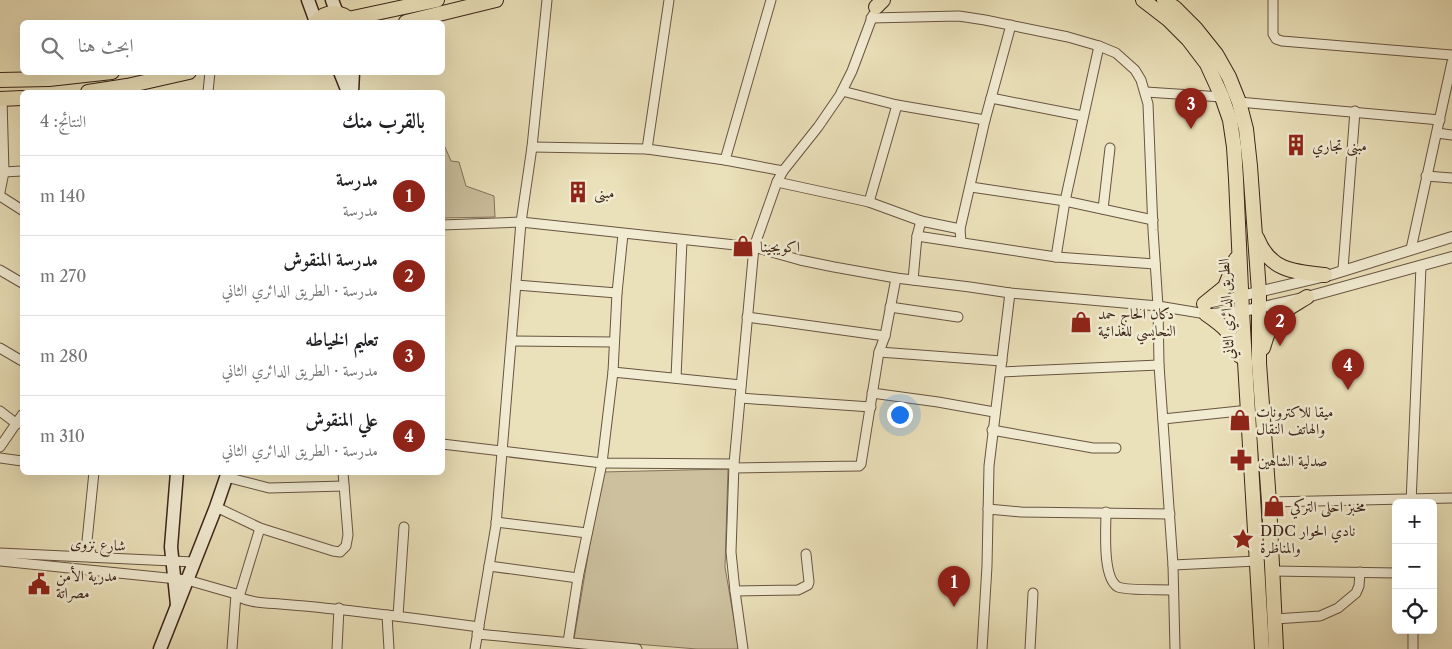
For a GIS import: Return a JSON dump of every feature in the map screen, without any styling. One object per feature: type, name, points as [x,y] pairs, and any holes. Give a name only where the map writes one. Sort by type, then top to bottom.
[{"type":"main road","points":[[308,0],[315,20]]},
{"type":"main road","points":[[318,20],[326,14],[342,14],[437,0]]},
{"type":"main road","points":[[414,20],[496,0]]},
{"type":"main road","name":"الطريق الدائري الثاني","points":[[1143,0],[1170,20],[1208,64],[1230,120],[1234,147],[1262,649]]},
{"type":"main road","name":"الطريق الدائري الثاني","points":[[1164,0],[1175,8],[1216,54],[1229,77],[1239,102],[1246,129],[1259,292],[1259,363],[1269,502],[1276,649]]},
{"type":"main road","points":[[0,80],[49,80],[88,75]]},
{"type":"main road","points":[[101,90],[176,75]]},
{"type":"main road","points":[[341,75],[347,90]]},
{"type":"main road","points":[[352,90],[353,75]]},
{"type":"main road","points":[[1,99],[20,98]]},
{"type":"main road","points":[[1254,230],[1262,250],[1271,260],[1284,268],[1296,272],[1325,275]]},
{"type":"main road","points":[[1239,251],[1225,287],[1205,309],[1234,339],[1246,374]]},
{"type":"main road","points":[[1259,363],[1270,325],[1278,315],[1307,297]]},
{"type":"main road","points":[[176,475],[171,547],[177,606]]},
{"type":"main road","points":[[160,649],[227,475]]},
{"type":"street","points":[[475,649],[496,522],[516,284],[532,147],[546,0]]},
{"type":"street","points":[[647,149],[669,0]]},
{"type":"street","points":[[725,160],[771,0]]},
{"type":"street","points":[[1273,0],[1273,34],[1282,41],[1452,55]]},
{"type":"street","points":[[743,649],[731,552],[734,466],[754,247],[768,202],[777,182],[783,171],[818,127],[842,91],[877,5],[1011,25],[1068,37],[1099,46],[1116,53],[1129,63],[1135,70],[1146,92],[1158,306],[1159,365],[1173,565],[1175,649]]},
{"type":"street","points":[[961,242],[960,229],[985,120],[1011,25]]},
{"type":"street","points":[[1056,257],[1065,201],[1099,46]]},
{"type":"street","points":[[1411,249],[1426,176],[1450,86],[1452,62]]},
{"type":"street","points":[[208,90],[210,75]]},
{"type":"street","points":[[842,91],[897,105],[985,120]]},
{"type":"street","points":[[1146,92],[1222,96]]},
{"type":"street","points":[[991,98],[1083,116]]},
{"type":"street","points":[[0,192],[4,172],[1,99]]},
{"type":"street","points":[[1239,102],[1440,120]]},
{"type":"street","points":[[869,202],[897,105]]},
{"type":"street","points":[[1343,270],[1355,111]]},
{"type":"street","points":[[1437,132],[1452,135]]},
{"type":"street","points":[[532,147],[647,149],[725,160],[783,171]]},
{"type":"street","points":[[1102,209],[1110,148]]},
{"type":"street","points":[[4,172],[20,171]]},
{"type":"street","points":[[1426,176],[1452,178]]},
{"type":"street","points":[[777,182],[869,202],[921,221],[960,229]]},
{"type":"street","points":[[971,187],[1065,201],[1153,220]]},
{"type":"street","points":[[0,196],[20,209]]},
{"type":"street","points":[[913,280],[921,221]]},
{"type":"street","points":[[445,225],[522,222],[754,247],[800,260],[896,278],[1010,293],[1184,309],[1242,311],[1307,297],[1452,257]]},
{"type":"street","points":[[568,642],[578,578],[602,463],[613,372],[617,293],[623,234]]},
{"type":"street","points":[[918,236],[1056,257],[1155,264]]},
{"type":"street","points":[[1205,309],[1241,296],[1343,270],[1452,237]]},
{"type":"street","points":[[676,378],[682,240]]},
{"type":"street","points":[[1411,499],[1421,266]]},
{"type":"street","points":[[0,270],[20,282]]},
{"type":"street","points":[[445,444],[602,463],[859,466],[861,464],[871,407],[879,352],[885,336],[896,278]]},
{"type":"street","points":[[516,284],[617,293]]},
{"type":"street","points":[[982,649],[992,430],[1002,372],[1010,293]]},
{"type":"street","points":[[890,308],[958,317]]},
{"type":"street","points":[[748,317],[885,336]]},
{"type":"street","points":[[512,341],[614,342]]},
{"type":"street","points":[[0,348],[20,360]]},
{"type":"street","points":[[879,352],[1002,361]]},
{"type":"street","points":[[1002,372],[1159,365]]},
{"type":"street","points":[[613,372],[741,384]]},
{"type":"street","points":[[872,394],[938,402],[994,412]]},
{"type":"street","points":[[740,398],[871,407]]},
{"type":"street","points":[[1163,419],[1249,410]]},
{"type":"street","points":[[0,411],[17,424]]},
{"type":"street","points":[[0,447],[20,419]]},
{"type":"street","points":[[992,430],[1092,448],[1116,448]]},
{"type":"street","points":[[0,458],[20,461]]},
{"type":"street","points":[[92,557],[87,541],[94,475]]},
{"type":"street","points":[[227,475],[268,488],[344,486]]},
{"type":"street","points":[[216,507],[260,528],[340,552],[346,546],[348,535],[343,475]]},
{"type":"street","points":[[1437,499],[1452,498]]},
{"type":"street","points":[[1269,502],[1392,501]]},
{"type":"street","points":[[988,509],[1021,512],[1170,514]]},
{"type":"street","points":[[1106,512],[1108,568],[1113,582],[1119,587],[1128,589],[1173,590]]},
{"type":"street","points":[[496,522],[587,533]]},
{"type":"street","points":[[398,616],[404,527]]},
{"type":"street","points":[[232,649],[238,595],[260,528]]},
{"type":"street","name":"شارع نزوى","points":[[0,553],[194,562]]},
{"type":"street","points":[[735,591],[798,590],[805,588],[808,585],[806,554]]},
{"type":"street","name":"شارع نزوى","points":[[0,561],[173,578],[187,580],[258,602],[339,608],[398,616],[478,631],[568,642],[590,647],[637,649]]},
{"type":"street","points":[[1173,565],[1257,562]]},
{"type":"street","points":[[490,566],[578,578]]},
{"type":"street","points":[[1273,572],[1392,572]]},
{"type":"street","points":[[1275,619],[1320,616],[1338,608],[1356,592],[1359,586],[1360,572]]},
{"type":"street","points":[[1030,649],[1033,593]]},
{"type":"street","points":[[337,649],[339,608]]},
{"type":"street","points":[[387,615],[389,649]]},
{"type":"street","points":[[1413,634],[1413,649]]},
{"type":"street","points":[[533,649],[534,639]]},
{"type":"shaded area","points":[[445,147],[451,161],[459,162],[466,186],[494,196],[495,217],[445,218]]},
{"type":"shaded area","points":[[728,469],[725,567],[739,649],[697,649],[574,639],[602,472]]},
{"type":"place","name":"تعليم الخياطه","points":[[1191,129]]},
{"type":"place","name":"مبنى تجاري","points":[[1296,145]]},
{"type":"place","name":"مبنى","points":[[578,192]]},
{"type":"place","name":"اكويجينا","points":[[743,246]]},
{"type":"place","name":"دكان الحاج حمد النحايسي للغذائية","points":[[1081,322]]},
{"type":"place","name":"مدرسة المنقوش","points":[[1280,346]]},
{"type":"place","name":"علي المنقوش","points":[[1348,390]]},
{"type":"place","name":"ميقا للاكترونات والهاتف النقال","points":[[1240,420]]},
{"type":"place","name":"صدلية الشاهين","points":[[1241,460]]},
{"type":"place","name":"مخبز احلى التركي","points":[[1274,506]]},
{"type":"place","name":"DDC نادي الحوار والمناظرة","points":[[1243,539]]},
{"type":"place","name":"مدرية الأمن مصراتة","points":[[39,584]]},
{"type":"place","name":"مدرسة","points":[[954,607]]}]
